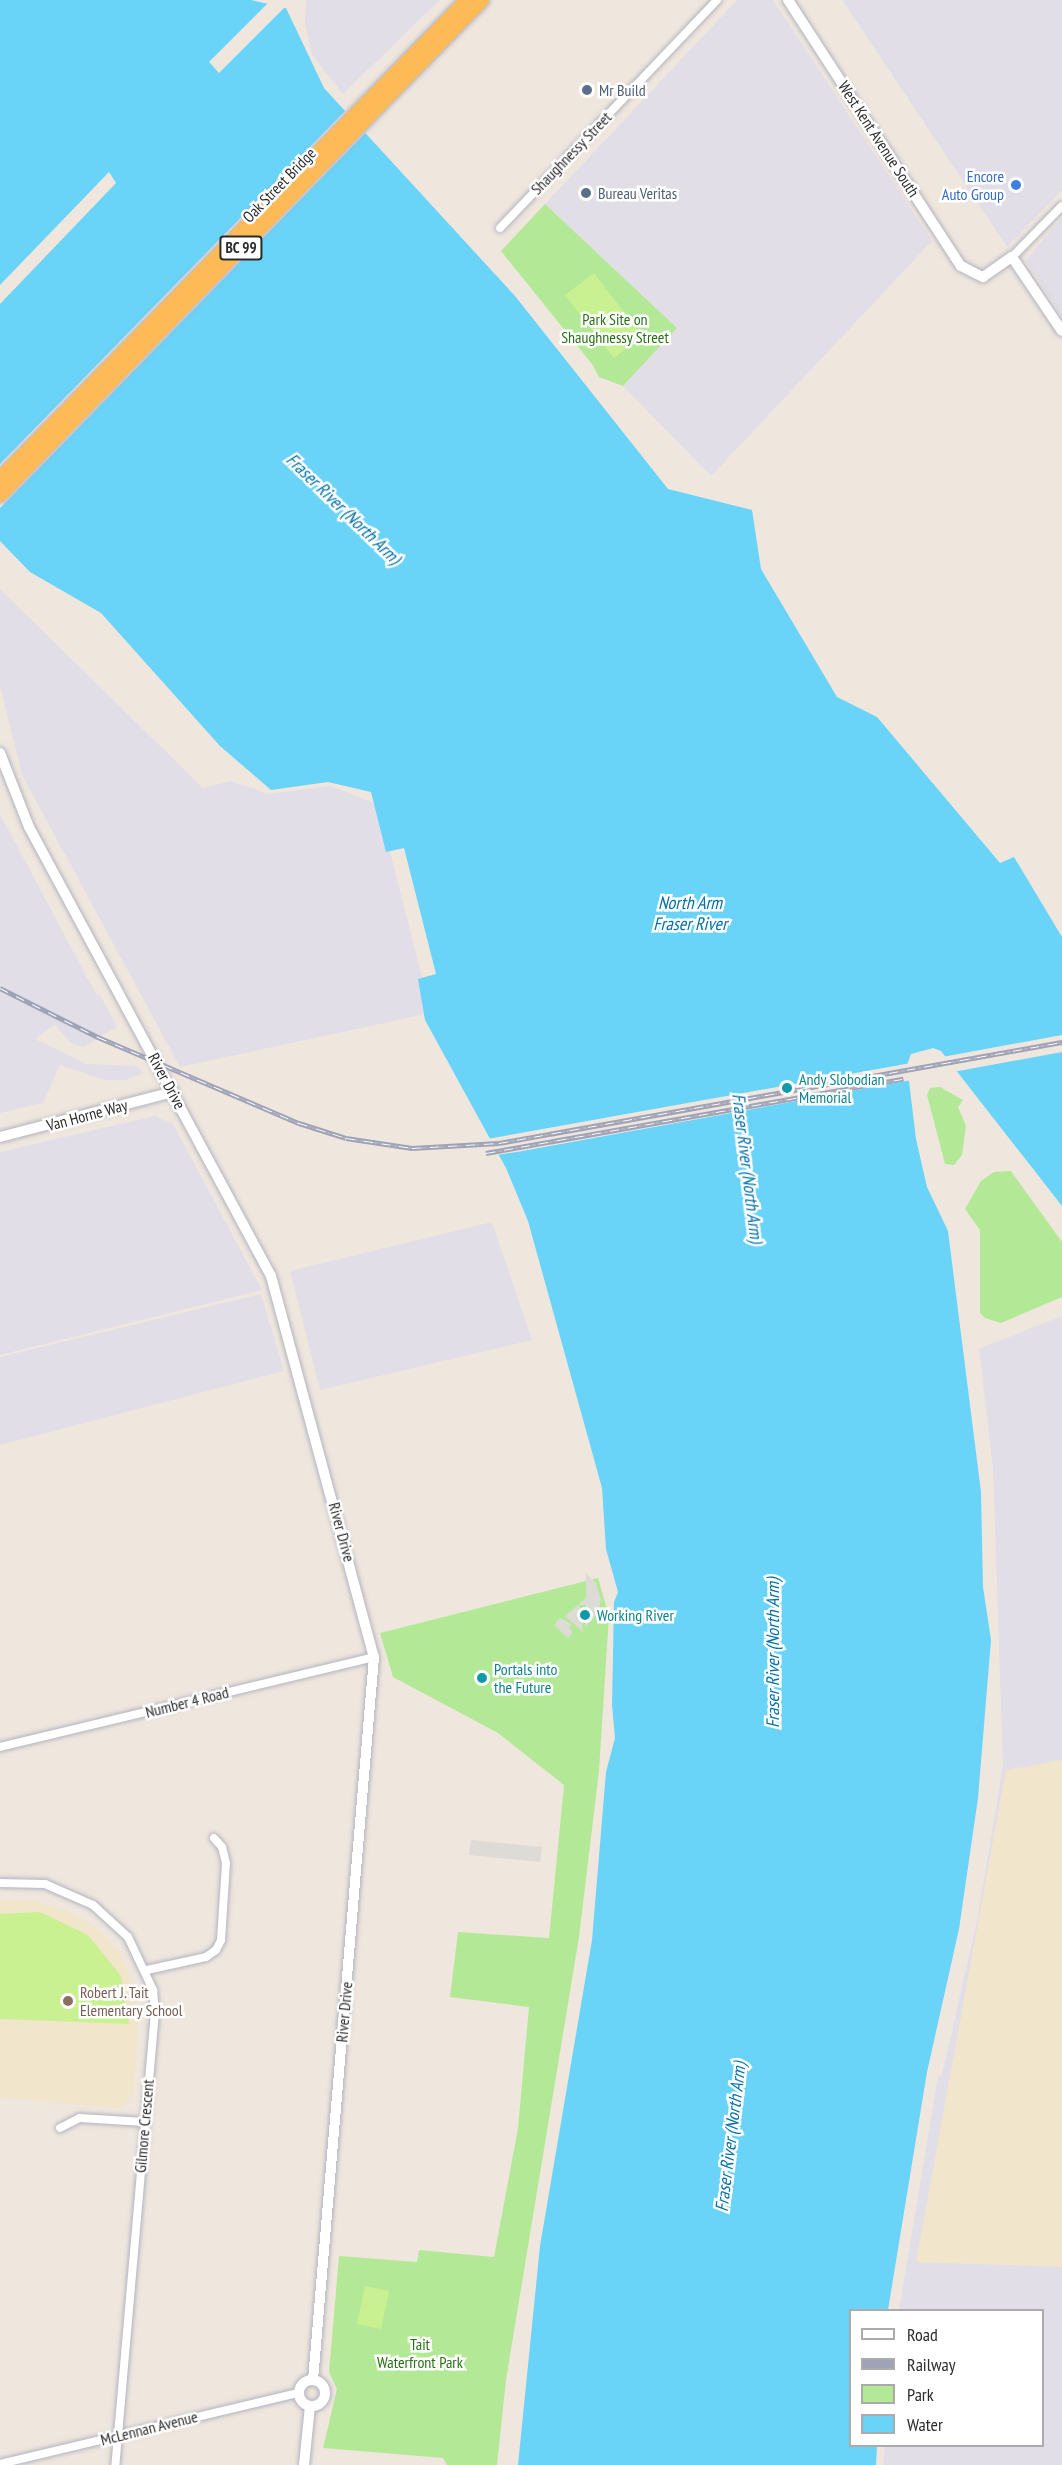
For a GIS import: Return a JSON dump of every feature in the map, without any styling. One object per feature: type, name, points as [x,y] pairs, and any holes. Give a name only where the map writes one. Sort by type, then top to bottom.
[{"type":"highway","name":"Oak Street Bridge","points":[[0,479],[466,0]]},
{"type":"highway","name":"Oak Street Bridge","points":[[0,495],[482,0]]},
{"type":"street","name":"Shaughnessy Street","points":[[500,228],[717,0]]},
{"type":"street","name":"West Kent Avenue South","points":[[788,0],[961,266],[973,275],[990,275],[1012,257]]},
{"type":"street","points":[[1062,206],[1012,257],[1062,331]]},
{"type":"street","name":"River Drive","points":[[0,753],[29,827],[261,1254],[279,1298],[374,1657],[313,2380]]},
{"type":"street","name":"Van Horne Way","points":[[0,1137],[173,1092]]},
{"type":"street","name":"Number 4 Road","points":[[0,1747],[374,1657]]},
{"type":"street","points":[[147,1970],[206,1957],[216,1950],[225,1927],[226,1863],[222,1847],[214,1838]]},
{"type":"street","name":"Gilmore Crescent","points":[[0,1882],[45,1884],[93,1905],[128,1937],[147,1970],[155,2012],[115,2465]]},
{"type":"street","points":[[60,2128],[80,2118],[144,2122]]},
{"type":"street","points":[[313,2380],[324,2392],[319,2403],[310,2406],[301,2400],[299,2392],[305,2382],[313,2380]]},
{"type":"street","name":"McLennan Avenue","points":[[0,2464],[299,2392]]},
{"type":"street","points":[[304,2465],[310,2406]]},
{"type":"shaded area","points":[[306,0],[440,0],[343,94],[312,55],[305,23]]},
{"type":"shaded area","points":[[737,0],[773,0],[932,241],[711,476],[623,386],[677,328],[545,204]]},
{"type":"shaded area","points":[[842,0],[1062,0],[1062,190],[1007,247]]},
{"type":"shaded area","points":[[1062,218],[1062,316],[1026,260]]},
{"type":"shaded area","points":[[0,589],[203,788],[231,781],[268,794],[330,786],[378,804],[431,1013],[180,1067],[22,775],[0,686]]},
{"type":"shaded area","points":[[0,814],[97,996],[100,995],[117,1027],[83,1047],[72,1044],[55,1025],[35,1039],[87,1064],[137,1066],[144,1073],[125,1080],[105,1080],[60,1065],[43,1103],[0,1113]]},
{"type":"shaded area","points":[[155,1116],[173,1124],[262,1290],[0,1355],[0,1152]]},
{"type":"shaded area","points":[[492,1222],[532,1340],[320,1390],[290,1271]]},
{"type":"shaded area","points":[[261,1294],[284,1371],[0,1445],[0,1357]]},
{"type":"shaded area","points":[[1062,1316],[1062,2465],[883,2465],[885,2447],[1044,2447],[1044,2309],[899,2309],[938,2076],[942,2075],[977,1921],[1003,1766],[993,1469],[979,1349]]},
{"type":"shaded area","points":[[586,1573],[596,1583],[601,1599],[598,1613],[585,1628],[586,1605],[579,1605],[583,1632],[565,1616],[586,1598]]},
{"type":"shaded area","points":[[560,1618],[572,1624],[569,1628],[573,1632],[568,1638],[554,1625]]},
{"type":"shaded area","points":[[1062,1760],[1062,2267],[916,2262],[1006,1770]]},
{"type":"shaded area","points":[[471,1840],[542,1847],[540,1862],[469,1855]]},
{"type":"shaded area","name":"Robert J. Tait Elementary School","points":[[28,1899],[63,1909],[94,1925],[119,1952],[134,1985],[139,2016],[133,2095],[120,2109],[0,2097],[0,1900]]},
{"type":"green space","name":"Park Site on Shaughnessy Street","points":[[545,204],[677,328],[623,386],[599,377],[592,364],[501,251]]},
{"type":"green space","points":[[594,273],[642,336],[614,358],[565,295]]},
{"type":"green space","points":[[940,1087],[963,1100],[958,1107],[966,1126],[962,1155],[954,1165],[945,1164],[927,1095],[930,1088]]},
{"type":"green space","points":[[1011,1171],[1062,1242],[1062,1297],[1001,1323],[985,1318],[980,1313],[980,1230],[965,1209],[981,1181],[994,1172]]},
{"type":"green space","name":"Tait Waterfront Park","points":[[598,1578],[609,1616],[599,1771],[579,1937],[506,2380],[497,2465],[447,2465],[443,2458],[323,2448],[337,2389],[329,2372],[339,2256],[417,2262],[419,2250],[494,2257],[518,2128],[529,2007],[450,1997],[458,1932],[549,1938],[564,1785],[498,1733],[393,1677],[380,1633]]},
{"type":"green space","points":[[40,1912],[88,1935],[121,1976],[129,2024],[0,2019],[0,1914]]},
{"type":"green space","points":[[365,2286],[389,2291],[381,2329],[357,2324]]},
{"type":"water","name":"North Arm Fraser River","points":[[0,0],[251,0],[286,8],[324,88],[515,296],[668,489],[752,510],[761,569],[837,697],[877,717],[1000,863],[1014,857],[1062,937],[1062,1206],[941,1051],[933,1048],[911,1054],[907,1065],[916,1139],[927,1187],[948,1231],[981,1492],[983,1587],[991,1640],[978,1798],[959,1929],[927,2072],[888,2309],[849,2309],[849,2447],[877,2447],[876,2465],[518,2465],[540,2246],[592,1940],[606,1772],[615,1738],[612,1705],[614,1602],[618,1592],[606,1549],[602,1488],[528,1221],[506,1168],[425,1020],[418,979],[436,974],[404,848],[386,852],[371,792],[328,782],[271,790],[220,746],[101,613],[30,572],[0,541]]},
{"type":"pier","points":[[270,1],[287,5],[219,73],[209,62]]},
{"type":"pier","points":[[347,109],[367,131],[0,508],[0,464]]},
{"type":"pier","points":[[109,172],[116,183],[0,304],[0,285]]},
{"type":"pier","points":[[1062,1035],[1062,1052],[953,1072],[942,1057]]},
{"type":"pier","points":[[911,1063],[912,1080],[517,1152],[496,1155],[487,1139]]},
{"type":"railway","points":[[0,988],[98,1037],[299,1123],[346,1138],[412,1148],[499,1143],[1062,1042]]},
{"type":"railway","points":[[486,1153],[903,1079]]},
{"type":"place","name":"Mr Build","points":[[587,90]]},
{"type":"place","name":"Encore Auto Group","points":[[1016,185]]},
{"type":"place","name":"Bureau Veritas","points":[[586,193]]},
{"type":"place","name":"Andy Slobodian Memorial","points":[[787,1088]]},
{"type":"place","name":"Working River","points":[[585,1615]]},
{"type":"place","name":"Portals into the Future","points":[[482,1678]]},
{"type":"place","name":"Robert J. Tait Elementary School","points":[[68,2001]]},
{"type":"water label","name":"Fraser River (North Arm)","points":[[343,509]]},
{"type":"water label","name":"Fraser River (North Arm)","points":[[747,1168]]},
{"type":"water label","name":"Fraser River (North Arm)","points":[[773,1653]]},
{"type":"water label","name":"Fraser River (North Arm)","points":[[731,2137]]}]
